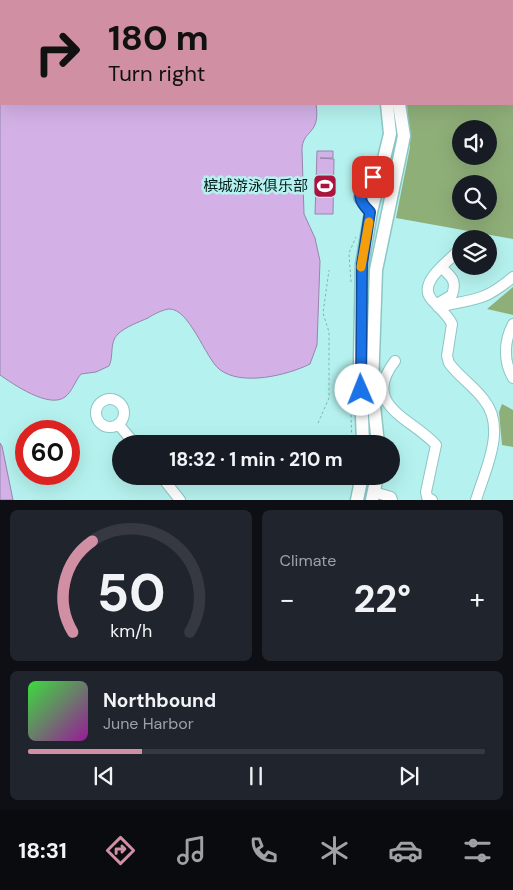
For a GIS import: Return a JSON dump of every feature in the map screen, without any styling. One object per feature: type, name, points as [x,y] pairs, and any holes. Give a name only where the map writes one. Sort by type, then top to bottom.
[{"type":"main road","points":[[363,435],[360,359],[362,264],[370,212],[390,134],[387,105]]},
{"type":"main road","points":[[377,435],[372,387],[376,270],[404,136],[399,105]]},
{"type":"main road","points":[[357,500],[360,485]]},
{"type":"street","points":[[452,257],[428,283],[429,298],[440,308],[452,324],[447,356],[449,364],[485,400],[494,414],[495,431],[476,500]]},
{"type":"street","points":[[440,308],[452,295],[455,283],[452,277],[442,268]]},
{"type":"street","points":[[440,308],[480,299],[494,293],[513,277]]},
{"type":"street","points":[[513,324],[508,334],[506,353],[513,378]]},
{"type":"street","points":[[395,361],[383,375],[383,387],[388,403],[395,412],[436,445],[426,492],[427,497],[432,500]]},
{"type":"street","points":[[118,424],[127,435]]},
{"type":"street","points":[[168,485],[180,500]]},
{"type":"street","points":[[373,496],[391,497],[392,500]]},
{"type":"path","points":[[318,423],[329,398],[329,332],[323,313],[329,270]]},
{"type":"green space","points":[[407,105],[513,105],[513,239],[497,236],[497,230],[463,230],[396,218],[410,147]]},
{"type":"green space","points":[[513,287],[513,315],[487,309]]},
{"type":"green space","points":[[502,404],[513,410],[513,447],[502,445],[499,412]]},
{"type":"shaded area","points":[[0,105],[316,105],[316,122],[305,138],[302,150],[304,214],[315,238],[320,261],[317,345],[310,364],[290,372],[264,377],[239,377],[228,374],[219,369],[214,363],[183,316],[169,309],[158,312],[121,331],[115,337],[109,366],[96,372],[81,374],[67,395],[58,400],[41,398],[31,394],[0,375]]},
{"type":"shaded area","name":"槟城游泳俱乐部","points":[[317,151],[333,151],[333,158],[320,158],[334,159],[333,214],[315,214]]},
{"type":"shaded area","points":[[0,443],[2,446],[13,500],[0,500]]},
{"type":"slow traffic","points":[[361,267],[369,222]]},
{"type":"place","name":"槟城游泳俱乐部","points":[[325,186]]},
{"type":"route","points":[[361,390],[362,264],[370,212],[359,196],[362,180],[373,177]]}]
